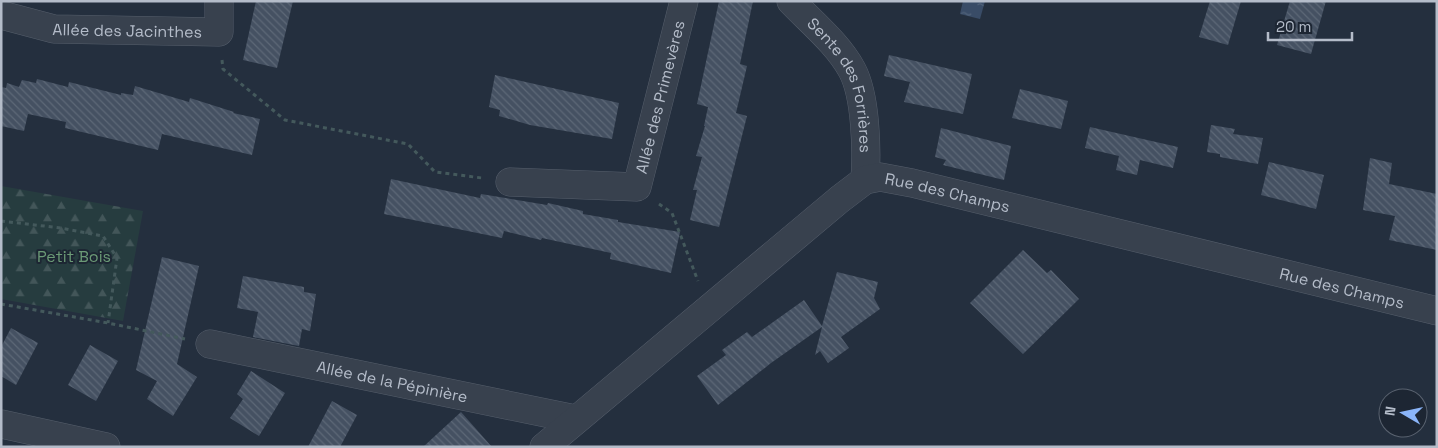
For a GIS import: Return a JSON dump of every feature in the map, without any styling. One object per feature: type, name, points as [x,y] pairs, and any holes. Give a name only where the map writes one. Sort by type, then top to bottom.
[{"type":"street","name":"Allée des Jacinthes","points":[[6,16],[54,30],[219,32],[219,1]]},
{"type":"street","name":"Allée des Primevères","points":[[510,182],[636,187],[684,1]]},
{"type":"street","name":"Sente des Forrières","points":[[791,1],[839,51],[852,71],[861,98],[866,162],[865,180]]},
{"type":"street","name":"Rue des Champs","points":[[544,447],[575,419],[840,199],[865,180],[880,177],[912,183],[1437,312]]},
{"type":"street","name":"Allée de la Pépinière","points":[[210,344],[575,419]]},
{"type":"street","points":[[1,424],[106,447]]},
{"type":"path","points":[[219,32],[223,69],[285,120],[408,144],[435,172],[510,182]]},
{"type":"path","points":[[636,187],[672,213],[686,248]]},
{"type":"path","points":[[1,221],[60,228],[104,236],[117,258],[108,323]]},
{"type":"path","points":[[1,304],[210,344]]},
{"type":"green space","name":"Petit Bois","points":[[1,186],[143,211],[123,321],[1,299]]},
{"type":"water","points":[[963,1],[985,1],[980,19],[960,14]]},
{"type":"building","points":[[256,1],[293,1],[277,68],[243,60]]},
{"type":"building","points":[[719,1],[753,1],[740,64],[747,66],[736,113],[747,116],[719,227],[690,220],[697,190],[693,190],[702,157],[696,156],[705,126],[708,107],[697,104]]},
{"type":"building","points":[[1210,1],[1241,1],[1228,45],[1199,37]]},
{"type":"building","points":[[1290,1],[1326,1],[1311,54],[1277,45]]},
{"type":"building","points":[[889,55],[972,74],[963,114],[904,102],[910,82],[884,76]]},
{"type":"building","points":[[495,75],[619,103],[612,139],[530,125],[499,116],[500,110],[489,107]]},
{"type":"building","points":[[37,79],[68,87],[69,82],[121,95],[121,93],[133,95],[135,86],[189,102],[190,98],[233,113],[260,119],[252,155],[162,134],[158,150],[65,128],[66,122],[28,114],[24,131],[1,126],[1,87],[6,88],[7,83],[19,87],[22,80],[36,83]]},
{"type":"building","points":[[1020,89],[1068,101],[1061,129],[1012,118]]},
{"type":"building","points":[[1211,125],[1235,129],[1233,134],[1263,138],[1258,164],[1220,157],[1220,154],[1207,152]]},
{"type":"building","points":[[1090,127],[1178,147],[1173,168],[1140,160],[1137,175],[1116,170],[1119,156],[1085,148]]},
{"type":"building","points":[[941,128],[1011,146],[1004,180],[943,165],[946,160],[935,157]]},
{"type":"building","points":[[1370,158],[1392,163],[1389,184],[1437,194],[1437,250],[1389,240],[1395,216],[1363,210]]},
{"type":"building","points":[[1269,162],[1324,175],[1316,209],[1261,195]]},
{"type":"building","points":[[391,179],[480,198],[481,194],[547,205],[548,203],[583,211],[583,214],[618,220],[618,222],[680,232],[671,273],[610,259],[611,253],[542,238],[541,240],[504,231],[502,238],[384,214]]},
{"type":"building","points":[[1023,250],[1047,273],[1051,270],[1079,299],[1023,354],[970,303]]},
{"type":"building","points":[[162,257],[199,266],[177,364],[197,377],[173,416],[147,399],[157,381],[136,370]]},
{"type":"building","points":[[837,272],[878,282],[874,298],[880,309],[841,337],[849,348],[828,363],[820,351],[815,355],[822,327],[771,363],[718,405],[697,376],[726,355],[722,350],[747,332],[752,337],[804,300],[822,326]]},
{"type":"building","points":[[243,276],[304,287],[304,292],[316,294],[310,331],[302,329],[299,346],[253,337],[258,312],[237,308]]},
{"type":"building","points":[[11,328],[38,343],[16,385],[1,376],[1,347]]},
{"type":"building","points":[[90,345],[118,361],[96,401],[68,385]]},
{"type":"building","points":[[251,371],[285,393],[259,436],[230,418],[243,399],[237,394]]},
{"type":"building","points":[[332,401],[357,415],[340,447],[308,447]]},
{"type":"building","points":[[461,412],[492,447],[423,447]]}]
